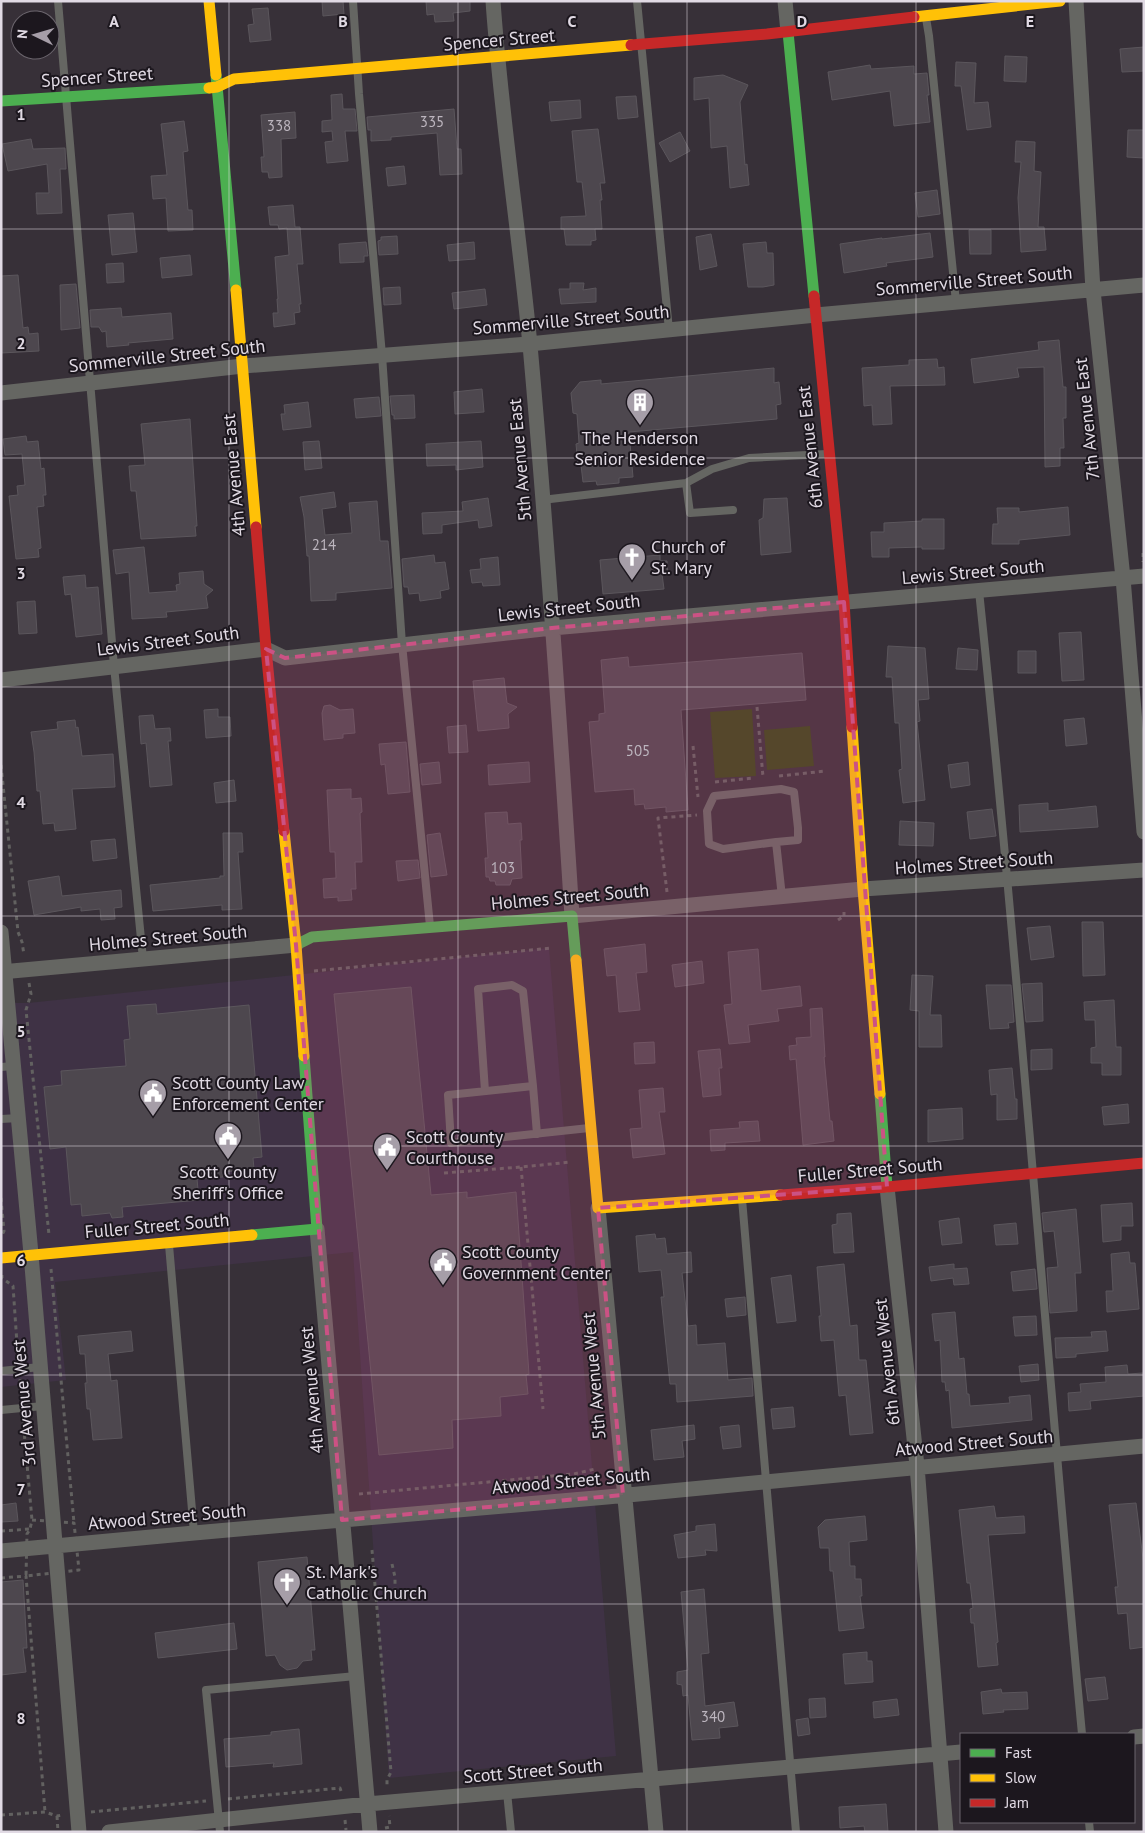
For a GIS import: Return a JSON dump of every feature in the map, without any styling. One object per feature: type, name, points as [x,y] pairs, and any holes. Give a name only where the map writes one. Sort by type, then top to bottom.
[{"type":"street","name":"4th Avenue East","points":[[209,1],[243,366],[266,649],[296,945]]},
{"type":"street","name":"5th Avenue East","points":[[493,1],[529,344],[552,628],[572,916]]},
{"type":"street","name":"6th Avenue East","points":[[785,1],[844,602],[863,889]]},
{"type":"street","name":"Spencer Street","points":[[1,101],[217,87],[234,79],[788,32],[1060,1]]},
{"type":"street","name":"7th Avenue East","points":[[1076,1],[1093,290],[1123,578],[1144,832]]},
{"type":"street","name":"Sommerville Street South","points":[[1,394],[243,366],[529,344],[1144,285]]},
{"type":"street","name":"Lewis Street South","points":[[1,680],[266,649],[286,658],[552,628],[1144,576]]},
{"type":"street","name":"Holmes Street South","points":[[4,972],[296,945],[312,937],[667,908],[863,889],[1144,870]]},
{"type":"street","name":"6th Avenue West","points":[[863,889],[887,1187],[917,1466],[946,1832]]},
{"type":"street","name":"5th Avenue West","points":[[572,916],[656,1832]]},
{"type":"street","name":"3rd Avenue West","points":[[1,932],[8,1067],[19,1118],[80,1832]]},
{"type":"street","name":"4th Avenue West","points":[[296,945],[317,1229],[370,1830]]},
{"type":"street","name":"Fuller Street South","points":[[598,1208],[887,1187],[1144,1163]]},
{"type":"street","name":"Fuller Street South","points":[[1,1258],[317,1229]]},
{"type":"street","name":"Atwood Street South","points":[[1,1552],[1144,1446]]},
{"type":"street","name":"Scott Street South","points":[[109,1832],[219,1826],[388,1802],[960,1752]]},
{"type":"lane","points":[[58,1],[114,666],[143,960]]},
{"type":"lane","points":[[353,1],[382,355],[402,644],[430,928]]},
{"type":"lane","points":[[637,1],[669,330]]},
{"type":"lane","points":[[925,17],[929,36],[956,302]]},
{"type":"lane","points":[[542,500],[686,483],[712,469],[749,458],[829,454]]},
{"type":"lane","points":[[686,483],[690,513],[733,510]]},
{"type":"lane","points":[[979,591],[1034,1173],[1056,1454],[1082,1733]]},
{"type":"lane","points":[[782,789],[794,792],[798,840],[776,842],[722,849],[709,844],[707,811],[714,796],[782,789]]},
{"type":"lane","points":[[776,842],[782,897]]},
{"type":"lane","points":[[485,1091],[478,989],[512,985],[523,990],[537,1134]]},
{"type":"lane","points":[[533,1086],[448,1095],[451,1143],[591,1128]]},
{"type":"lane","points":[[1,1119],[19,1118]]},
{"type":"lane","points":[[742,1197],[796,1832]]},
{"type":"lane","points":[[169,1242],[194,1533]]},
{"type":"lane","points":[[1,1371],[40,1367]]},
{"type":"lane","points":[[1,1410],[43,1406]]},
{"type":"lane","points":[[219,1826],[206,1690],[356,1676]]},
{"type":"lane","points":[[508,1792],[511,1832]]},
{"type":"path","points":[[757,707],[763,777]]},
{"type":"path","points":[[693,746],[698,797]]},
{"type":"path","points":[[1,765],[18,932],[24,950]]},
{"type":"path","points":[[658,818],[667,885],[667,908]]},
{"type":"path","points":[[312,972],[552,948]]},
{"type":"path","points":[[444,1173],[521,1168],[571,1162]]},
{"type":"path","points":[[521,1168],[543,1409]]},
{"type":"path","points":[[1,1198],[4,1231],[1,1238]]},
{"type":"path","points":[[1,1258],[2,1278],[13,1286],[32,1520]]},
{"type":"path","points":[[359,1494],[574,1474],[595,1469]]},
{"type":"path","points":[[1,1531],[30,1529]]},
{"type":"path","points":[[346,1832],[346,1830],[370,1830],[390,1827],[386,1780],[391,1772],[372,1550]]},
{"type":"path","points":[[392,1564],[395,1590]]},
{"type":"path","points":[[1,1578],[26,1576],[45,1812],[1,1815]]},
{"type":"path","points":[[57,1816],[58,1832]]},
{"type":"highlighted area","points":[[844,602],[887,1187],[598,1208],[623,1495],[342,1520],[296,945],[266,649],[285,658],[552,628]]},
{"type":"shaded area","points":[[549,948],[616,1756],[389,1778],[353,1252],[55,1282],[66,1380],[1,1387],[1,1003],[28,1003]]},
{"type":"green space","points":[[752,709],[756,776],[715,778],[710,712]]},
{"type":"green space","points":[[810,726],[814,766],[767,770],[764,730]]},
{"type":"building","points":[[322,1],[343,1],[344,14],[323,16]]},
{"type":"building","points":[[426,1],[470,1],[470,11],[453,13],[454,21],[435,22],[434,14],[427,15]]},
{"type":"building","points":[[268,8],[271,40],[250,42],[248,25],[254,24],[252,9]]},
{"type":"building","points":[[1144,47],[1144,71],[1122,72],[1120,49]]},
{"type":"building","points":[[1005,56],[1027,57],[1026,82],[1004,81]]},
{"type":"building","points":[[956,62],[976,63],[974,103],[988,102],[991,127],[967,130],[961,86],[955,86]]},
{"type":"building","points":[[870,65],[871,69],[914,66],[914,74],[927,73],[930,122],[894,126],[890,91],[832,100],[828,72]]},
{"type":"building","points":[[723,75],[748,85],[740,102],[745,165],[747,164],[749,185],[730,188],[727,146],[711,148],[709,98],[694,100],[694,78]]},
{"type":"building","points":[[342,94],[343,109],[355,109],[357,131],[345,131],[348,161],[327,163],[325,142],[333,141],[332,131],[322,132],[322,121],[332,120],[331,95]]},
{"type":"building","points":[[636,96],[638,117],[618,119],[616,97]]},
{"type":"building","points":[[580,100],[581,118],[551,121],[549,102]]},
{"type":"building","points":[[454,109],[457,149],[461,149],[462,174],[440,175],[437,133],[391,137],[391,140],[371,141],[371,130],[368,130],[367,117]]},
{"type":"building","points":[[295,112],[296,138],[281,139],[282,177],[269,178],[268,172],[262,172],[261,157],[264,157],[261,115]]},
{"type":"building","points":[[184,121],[188,151],[183,152],[188,210],[192,210],[193,230],[168,231],[166,198],[153,199],[151,176],[167,175],[161,124]]},
{"type":"building","points":[[598,129],[605,183],[600,183],[602,229],[595,229],[596,240],[591,241],[591,245],[566,245],[564,229],[561,229],[561,217],[586,216],[582,182],[577,182],[572,131]]},
{"type":"building","points":[[1128,130],[1144,130],[1144,158],[1127,157]]},
{"type":"building","points":[[680,132],[690,151],[670,162],[659,143]]},
{"type":"building","points":[[31,139],[33,149],[65,148],[66,169],[60,169],[62,213],[37,214],[36,193],[49,193],[47,164],[8,171],[2,144]]},
{"type":"building","points":[[1016,141],[1035,142],[1034,171],[1041,172],[1038,227],[1044,227],[1046,250],[1021,252],[1018,198],[1021,162],[1015,162]]},
{"type":"building","points":[[404,166],[406,184],[388,186],[386,168]]},
{"type":"building","points":[[937,190],[940,214],[918,217],[915,193]]},
{"type":"building","points":[[293,205],[295,227],[300,227],[303,264],[297,264],[300,312],[294,313],[295,324],[274,327],[273,313],[278,313],[275,257],[289,255],[287,228],[279,229],[278,225],[270,225],[268,207]]},
{"type":"building","points":[[133,213],[137,252],[112,255],[108,215]]},
{"type":"building","points":[[969,230],[991,230],[991,254],[970,254]]},
{"type":"building","points":[[930,233],[933,257],[886,263],[887,266],[844,273],[840,244]]},
{"type":"building","points":[[711,234],[717,266],[700,270],[696,237]]},
{"type":"building","points":[[397,236],[398,254],[379,255],[378,241],[381,240],[381,237]]},
{"type":"building","points":[[366,242],[368,256],[364,256],[364,262],[340,263],[339,244]]},
{"type":"building","points":[[474,242],[475,259],[449,261],[447,245]]},
{"type":"building","points":[[766,242],[767,253],[773,253],[774,285],[748,287],[743,244]]},
{"type":"building","points":[[190,255],[192,275],[162,278],[160,258]]},
{"type":"building","points":[[123,263],[124,282],[107,283],[106,264]]},
{"type":"building","points":[[18,275],[23,328],[28,327],[29,334],[38,333],[39,351],[1,353],[1,276]]},
{"type":"building","points":[[570,283],[584,283],[583,290],[596,288],[596,302],[561,304],[559,289],[570,289]]},
{"type":"building","points":[[76,284],[80,328],[61,330],[60,285]]},
{"type":"building","points":[[400,287],[401,304],[384,305],[383,288]]},
{"type":"building","points":[[485,289],[487,305],[454,309],[452,293]]},
{"type":"building","points":[[121,308],[122,317],[171,313],[173,339],[107,347],[106,331],[102,332],[99,327],[91,327],[90,310]]},
{"type":"building","points":[[1059,340],[1063,387],[1066,387],[1066,418],[1063,418],[1064,448],[1060,448],[1060,466],[1045,467],[1044,367],[1017,368],[1019,377],[974,383],[971,359],[1039,350],[1038,342]]},
{"type":"building","points":[[937,359],[938,368],[944,367],[945,385],[890,386],[892,424],[873,425],[872,405],[864,406],[862,368],[909,365],[909,360]]},
{"type":"building","name":"The Henderson Senior Residence","points":[[774,368],[774,383],[779,382],[781,404],[776,405],[777,419],[629,432],[633,477],[619,478],[619,483],[597,485],[596,481],[583,482],[581,465],[578,465],[576,444],[579,443],[577,414],[573,413],[571,393],[580,382],[601,380],[601,384]]},
{"type":"building","points":[[482,389],[484,412],[455,414],[454,392]]},
{"type":"building","points":[[414,395],[415,418],[394,419],[390,396]]},
{"type":"building","points":[[379,397],[381,416],[356,418],[354,399]]},
{"type":"building","points":[[308,402],[311,427],[283,430],[281,414],[285,414],[284,405]]},
{"type":"building","points":[[190,419],[197,526],[195,526],[196,536],[141,539],[136,491],[131,491],[129,466],[145,465],[141,424]]},
{"type":"building","points":[[26,436],[27,442],[38,441],[41,469],[44,468],[46,495],[43,495],[44,506],[37,507],[41,548],[38,549],[39,557],[16,559],[9,496],[18,495],[17,486],[25,485],[22,454],[5,455],[3,439]]},
{"type":"building","points":[[319,441],[322,468],[305,470],[303,442]]},
{"type":"building","points":[[481,441],[483,467],[456,470],[456,465],[427,466],[426,444]]},
{"type":"building","points":[[334,492],[336,507],[322,509],[325,535],[352,533],[349,503],[377,501],[380,541],[388,541],[392,588],[336,593],[336,600],[311,601],[309,556],[307,556],[304,517],[300,497]]},
{"type":"building","points":[[488,498],[492,526],[479,528],[478,520],[442,525],[442,533],[423,534],[422,513],[463,511],[462,502]]},
{"type":"building","points":[[787,498],[791,552],[761,555],[759,520],[763,518],[764,499]]},
{"type":"building","points":[[1068,507],[1070,535],[1019,540],[1019,544],[992,544],[993,524],[998,524],[997,508],[1019,508],[1019,512]]},
{"type":"building","points":[[922,519],[944,519],[944,549],[922,549],[922,547],[889,548],[889,557],[872,557],[871,532],[884,532],[884,523],[922,521]]},
{"type":"building","points":[[144,547],[149,593],[177,591],[176,585],[180,584],[179,573],[203,571],[204,584],[213,590],[206,596],[208,608],[166,612],[167,617],[132,619],[129,572],[116,574],[113,550]]},
{"type":"building","points":[[434,555],[435,563],[445,562],[449,589],[440,591],[441,598],[420,601],[419,593],[409,594],[408,587],[404,587],[402,559]]},
{"type":"building","name":"Church of St. Mary","points":[[660,555],[660,561],[667,561],[668,574],[662,574],[664,589],[603,594],[600,560]]},
{"type":"building","points":[[498,557],[500,585],[483,586],[482,582],[472,583],[470,570],[481,569],[480,559]]},
{"type":"building","points":[[85,575],[86,588],[98,587],[102,634],[76,637],[71,594],[65,595],[63,577]]},
{"type":"building","points":[[35,601],[37,633],[19,634],[17,602]]},
{"type":"building","points":[[1081,632],[1084,680],[1062,681],[1059,633]]},
{"type":"building","points":[[888,646],[925,648],[929,699],[918,700],[920,721],[917,722],[925,800],[903,803],[899,770],[902,769],[899,723],[895,723],[892,677],[886,677]]},
{"type":"building","points":[[958,648],[978,650],[977,670],[956,669]]},
{"type":"building","points":[[1018,651],[1036,651],[1036,673],[1018,673]]},
{"type":"building","points":[[802,653],[806,700],[681,710],[688,810],[666,812],[666,807],[645,809],[644,804],[635,805],[634,789],[595,792],[589,722],[599,721],[599,714],[605,713],[601,660],[628,657],[629,667]]},
{"type":"building","points":[[504,678],[507,703],[517,707],[508,714],[509,728],[478,731],[473,681]]},
{"type":"building","points":[[330,705],[340,710],[353,709],[355,733],[343,734],[343,738],[324,740],[322,713],[324,706]]},
{"type":"building","points":[[218,709],[218,717],[230,717],[231,736],[206,738],[204,710]]},
{"type":"building","points":[[153,715],[155,729],[170,728],[171,741],[168,741],[172,785],[150,787],[146,743],[141,744],[139,716]]},
{"type":"building","points":[[1084,718],[1087,744],[1066,746],[1064,720]]},
{"type":"building","points":[[75,720],[76,728],[78,727],[82,756],[113,754],[115,787],[72,789],[76,829],[55,831],[54,823],[43,824],[40,791],[37,791],[31,732],[58,729],[57,722]]},
{"type":"building","points":[[466,725],[468,752],[449,753],[447,727]]},
{"type":"building","points":[[406,742],[410,792],[388,794],[385,764],[381,765],[379,744]]},
{"type":"building","points":[[439,762],[441,783],[422,785],[420,764]]},
{"type":"building","points":[[529,762],[530,782],[489,785],[488,765]]},
{"type":"building","points":[[968,762],[970,785],[951,788],[948,765]]},
{"type":"building","points":[[234,780],[236,801],[216,803],[214,783]]},
{"type":"building","points":[[351,789],[351,799],[361,798],[362,862],[355,862],[356,889],[351,889],[352,900],[338,901],[338,897],[324,898],[323,879],[336,878],[335,852],[330,852],[327,790]]},
{"type":"building","points":[[1048,803],[1048,811],[1096,806],[1098,827],[1020,832],[1019,805]]},
{"type":"building","points":[[992,809],[996,836],[970,839],[967,812]]},
{"type":"building","points":[[507,812],[508,824],[521,823],[522,878],[512,879],[510,885],[496,885],[495,881],[490,881],[489,877],[486,877],[485,858],[488,858],[485,813]]},
{"type":"building","points":[[900,821],[934,823],[933,846],[899,845]]},
{"type":"building","points":[[223,833],[242,833],[243,852],[238,852],[242,909],[222,910],[222,905],[153,911],[150,885],[220,878],[220,876],[224,876]]},
{"type":"building","points":[[440,833],[447,875],[431,877],[427,835]]},
{"type":"building","points":[[115,839],[117,858],[93,861],[91,841]]},
{"type":"building","points":[[418,860],[420,878],[398,881],[396,861]]},
{"type":"building","points":[[59,876],[62,896],[121,890],[122,907],[114,908],[115,919],[101,920],[100,909],[81,911],[81,907],[34,915],[28,881]]},
{"type":"building","points":[[1082,922],[1103,922],[1105,975],[1083,976]]},
{"type":"building","points":[[1050,926],[1054,957],[1031,960],[1027,928]]},
{"type":"building","points":[[645,944],[647,972],[636,973],[640,1010],[619,1012],[616,975],[607,976],[604,949]]},
{"type":"building","points":[[758,949],[761,991],[800,986],[802,1006],[777,1009],[779,1021],[748,1025],[750,1042],[729,1044],[724,1005],[732,1004],[728,952]]},
{"type":"building","points":[[702,961],[704,983],[675,987],[672,965]]},
{"type":"building","points":[[912,975],[933,976],[930,1015],[941,1015],[942,1047],[919,1047],[919,1011],[910,1010]]},
{"type":"building","points":[[1042,983],[1043,1021],[1026,1022],[1022,984]]},
{"type":"building","points":[[986,985],[1011,985],[1014,1022],[1008,1023],[1009,1028],[990,1029]]},
{"type":"building","name":"Scott County Government Center","points":[[411,987],[431,1195],[467,1192],[467,1198],[516,1192],[529,1374],[526,1375],[528,1394],[500,1397],[501,1416],[452,1420],[453,1448],[379,1455],[334,994]]},
{"type":"building","points":[[1114,1000],[1116,1047],[1121,1047],[1121,1075],[1102,1075],[1102,1063],[1091,1063],[1091,1048],[1096,1047],[1095,1020],[1085,1020],[1084,1002]]},
{"type":"building","name":"Scott County Law Enforcement Center","points":[[156,1004],[157,1014],[249,1005],[262,1157],[253,1158],[254,1169],[222,1172],[223,1177],[197,1179],[199,1200],[122,1207],[123,1217],[112,1218],[110,1213],[82,1216],[81,1204],[71,1205],[66,1147],[50,1149],[44,1087],[62,1085],[61,1071],[126,1066],[124,1040],[130,1039],[127,1006]]},
{"type":"building","points":[[822,1008],[824,1057],[830,1121],[832,1121],[834,1141],[803,1145],[796,1059],[790,1060],[789,1046],[797,1045],[796,1038],[811,1037],[810,1009]]},
{"type":"building","points":[[654,1042],[655,1063],[635,1064],[634,1043]]},
{"type":"building","points":[[720,1049],[722,1068],[719,1068],[721,1095],[703,1097],[698,1051]]},
{"type":"building","points":[[1052,1049],[1052,1069],[1031,1070],[1031,1050]]},
{"type":"building","points":[[1012,1068],[1015,1099],[1017,1099],[1017,1119],[997,1120],[997,1094],[991,1095],[989,1070]]},
{"type":"building","points":[[663,1088],[665,1112],[659,1112],[665,1154],[633,1158],[630,1129],[642,1128],[639,1090]]},
{"type":"building","points":[[1128,1104],[1129,1123],[1104,1125],[1102,1107]]},
{"type":"building","points":[[962,1108],[963,1139],[928,1142],[928,1110]]},
{"type":"building","points":[[758,1121],[760,1141],[725,1143],[725,1150],[711,1151],[710,1130],[740,1128],[739,1122]]},
{"type":"building","points":[[1132,1203],[1133,1226],[1121,1226],[1121,1240],[1103,1242],[1101,1205]]},
{"type":"building","points":[[1076,1209],[1081,1273],[1075,1273],[1077,1311],[1050,1313],[1047,1268],[1058,1267],[1054,1231],[1044,1232],[1042,1213]]},
{"type":"building","points":[[851,1213],[854,1252],[834,1253],[832,1225],[837,1224],[837,1214]]},
{"type":"building","points":[[959,1218],[962,1243],[942,1245],[939,1221]]},
{"type":"building","points":[[1016,1223],[1018,1244],[996,1245],[994,1225]]},
{"type":"building","points":[[655,1234],[656,1239],[665,1238],[667,1254],[691,1252],[692,1272],[682,1273],[688,1326],[696,1325],[697,1345],[725,1343],[728,1380],[752,1378],[753,1396],[677,1402],[676,1384],[670,1384],[661,1297],[664,1297],[661,1270],[639,1272],[636,1236]]},
{"type":"building","points":[[1129,1252],[1130,1263],[1135,1263],[1139,1309],[1107,1312],[1106,1291],[1113,1291],[1111,1254]]},
{"type":"building","points":[[844,1264],[850,1326],[857,1325],[859,1360],[866,1360],[873,1433],[850,1435],[846,1395],[839,1396],[834,1340],[821,1341],[817,1267]]},
{"type":"building","points":[[954,1264],[954,1269],[967,1268],[969,1284],[954,1285],[953,1278],[931,1281],[929,1267]]},
{"type":"building","points":[[1035,1269],[1037,1289],[1013,1291],[1011,1272]]},
{"type":"building","points":[[791,1275],[796,1321],[777,1323],[771,1278]]},
{"type":"building","points":[[745,1297],[746,1315],[727,1317],[725,1299]]},
{"type":"building","points":[[955,1312],[959,1359],[964,1358],[970,1406],[1010,1403],[1009,1397],[1030,1395],[1032,1420],[952,1428],[949,1390],[946,1391],[945,1382],[942,1382],[940,1340],[935,1341],[932,1314]]},
{"type":"building","points":[[1036,1316],[1037,1335],[1015,1336],[1013,1317]]},
{"type":"building","points":[[131,1331],[133,1351],[108,1354],[111,1381],[117,1380],[122,1438],[93,1440],[90,1409],[87,1409],[85,1354],[80,1354],[78,1336]]},
{"type":"building","points":[[1106,1331],[1108,1351],[1076,1354],[1076,1357],[1056,1358],[1055,1338],[1092,1337],[1091,1332]]},
{"type":"building","points":[[1038,1364],[1039,1380],[1021,1382],[1019,1366]]},
{"type":"building","points":[[1127,1365],[1128,1374],[1143,1373],[1144,1396],[1090,1401],[1091,1409],[1069,1411],[1068,1393],[1081,1392],[1080,1384],[1106,1382],[1105,1367]]},
{"type":"building","points":[[793,1407],[795,1427],[773,1429],[771,1409]]},
{"type":"building","points":[[694,1425],[695,1439],[682,1441],[684,1457],[654,1460],[651,1430]]},
{"type":"building","points":[[739,1425],[741,1447],[723,1449],[720,1427]]},
{"type":"building","points":[[16,1503],[18,1521],[1,1522],[1,1505]]},
{"type":"building","points":[[1136,1503],[1144,1567],[1144,1647],[1130,1649],[1127,1613],[1118,1614],[1115,1587],[1118,1587],[1109,1505]]},
{"type":"building","points":[[994,1506],[996,1518],[1024,1516],[1025,1533],[988,1535],[998,1642],[996,1643],[998,1665],[978,1667],[974,1623],[971,1623],[970,1609],[973,1608],[970,1583],[967,1583],[959,1510]]},
{"type":"building","points":[[865,1516],[867,1540],[849,1542],[850,1566],[855,1566],[855,1579],[861,1579],[862,1596],[860,1596],[864,1628],[839,1631],[833,1571],[830,1571],[829,1548],[820,1548],[818,1527],[825,1520]]},
{"type":"building","points":[[715,1524],[717,1551],[705,1550],[706,1555],[678,1558],[674,1535],[696,1531],[696,1526]]},
{"type":"building","name":"St. Mark's Catholic Church","points":[[307,1557],[315,1650],[311,1650],[312,1660],[303,1661],[297,1668],[287,1670],[280,1665],[275,1655],[266,1656],[258,1562]]},
{"type":"building","points":[[23,1580],[27,1648],[23,1648],[26,1672],[1,1675],[1,1582]]},
{"type":"building","points":[[704,1589],[709,1653],[701,1654],[705,1706],[734,1702],[738,1726],[719,1728],[720,1738],[692,1740],[688,1695],[683,1696],[682,1685],[677,1684],[677,1672],[688,1670],[681,1592]]},
{"type":"building","points":[[234,1623],[237,1649],[158,1658],[155,1633]]},
{"type":"building","points":[[867,1652],[867,1661],[872,1661],[873,1682],[845,1684],[843,1654]]},
{"type":"building","points":[[1105,1677],[1108,1699],[1088,1701],[1085,1679]]},
{"type":"building","points":[[1001,1689],[1002,1693],[1027,1692],[1028,1709],[1003,1710],[1004,1712],[983,1714],[981,1692]]},
{"type":"building","points":[[825,1698],[826,1717],[810,1718],[809,1699]]},
{"type":"building","points":[[897,1699],[899,1715],[874,1718],[873,1702]]},
{"type":"building","points":[[808,1718],[810,1734],[798,1736],[796,1720]]},
{"type":"building","points":[[299,1729],[302,1764],[273,1767],[274,1763],[226,1767],[224,1739],[271,1735],[271,1732]]},
{"type":"building","points":[[886,1804],[888,1832],[865,1832],[864,1826],[840,1828],[839,1807]]},
{"type":"traffic: fast","points":[[788,32],[814,296]]},
{"type":"traffic: fast","points":[[216,75],[236,290]]},
{"type":"traffic: fast","points":[[1,101],[209,88]]},
{"type":"traffic: fast","points":[[296,945],[312,937],[572,916],[576,960]]},
{"type":"traffic: fast","points":[[252,1235],[317,1229],[304,1056]]},
{"type":"traffic: fast","points":[[880,1094],[887,1187]]},
{"type":"traffic: slow","points":[[209,1],[216,75]]},
{"type":"traffic: slow","points":[[914,17],[1060,1]]},
{"type":"traffic: slow","points":[[209,88],[217,87],[234,79],[631,45]]},
{"type":"traffic: slow","points":[[236,290],[256,527]]},
{"type":"traffic: slow","points":[[852,727],[880,1094]]},
{"type":"traffic: slow","points":[[284,831],[296,945],[304,1056]]},
{"type":"traffic: slow","points":[[576,960],[598,1208],[781,1195]]},
{"type":"traffic: slow","points":[[1,1258],[252,1235]]},
{"type":"traffic: jam","points":[[631,45],[767,34],[914,17]]},
{"type":"traffic: jam","points":[[814,296],[844,602],[852,727]]},
{"type":"traffic: jam","points":[[256,527],[284,831]]},
{"type":"traffic: jam","points":[[781,1195],[1144,1163]]},
{"type":"place","name":"The Henderson Senior Residence","points":[[640,426]]},
{"type":"place","name":"Church of St. Mary","points":[[632,581]]},
{"type":"place","name":"Scott County Law Enforcement Center","points":[[153,1117]]},
{"type":"place","name":"Scott County Sheriff's Office","points":[[228,1160]]},
{"type":"place","name":"Scott County Courthouse","points":[[387,1171]]},
{"type":"place","name":"Scott County Government Center","points":[[443,1286]]},
{"type":"place","name":"St. Mark's Catholic Church","points":[[287,1606]]}]
